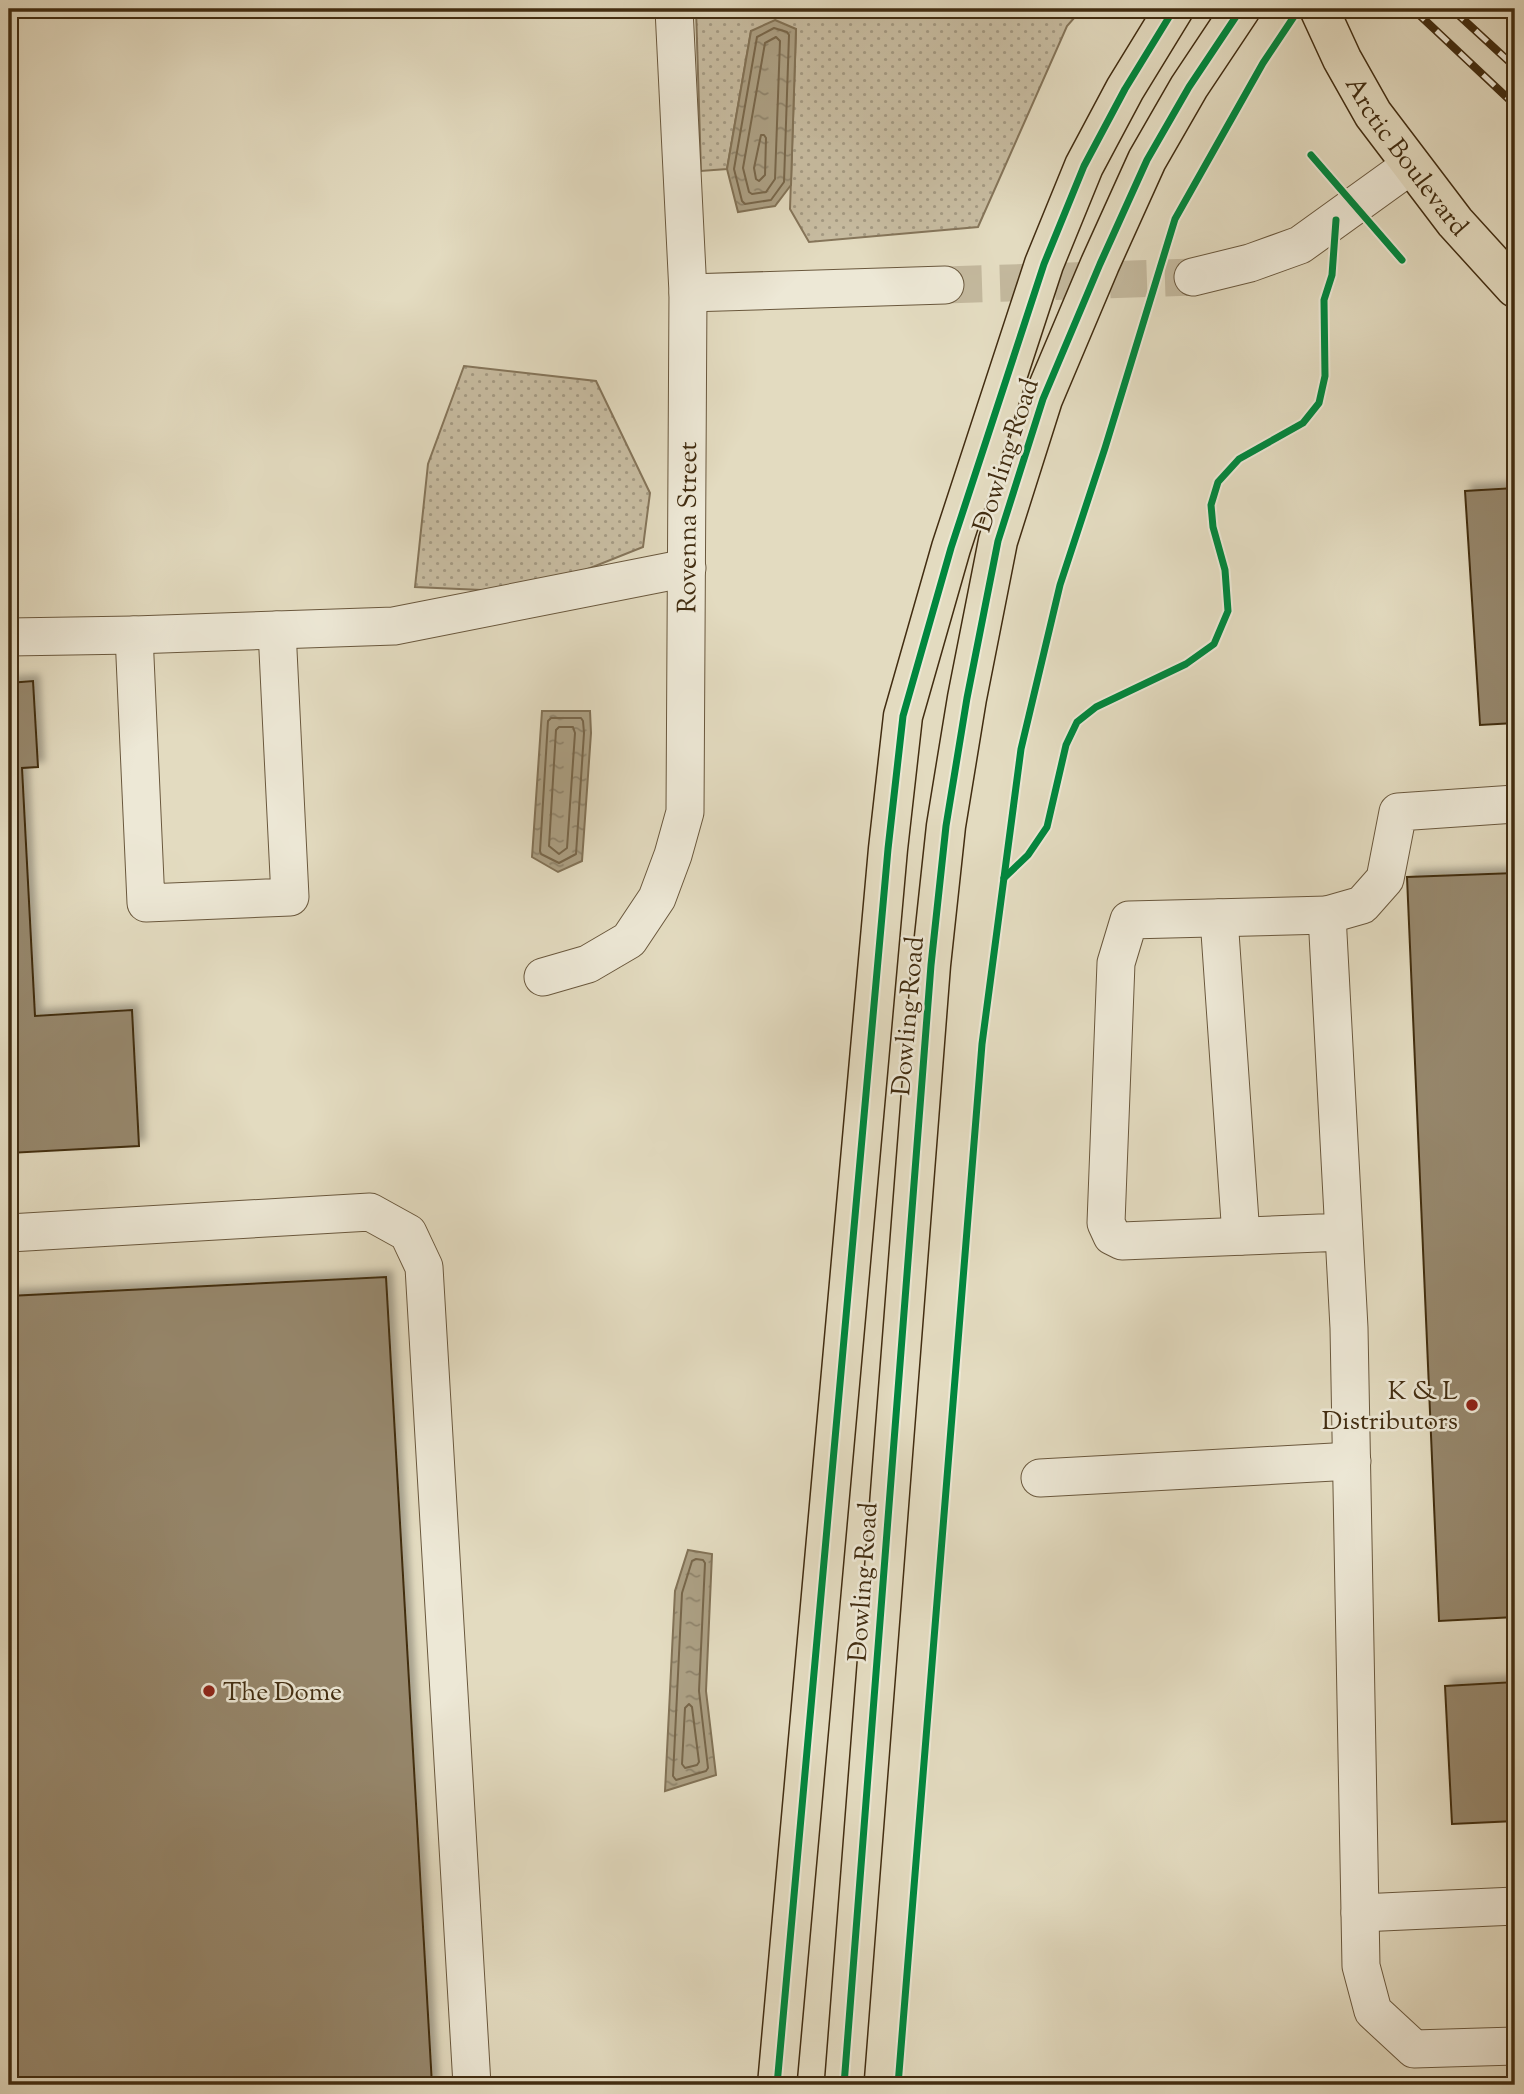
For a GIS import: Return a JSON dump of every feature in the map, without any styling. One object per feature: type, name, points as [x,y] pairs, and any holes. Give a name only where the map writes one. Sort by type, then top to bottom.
[{"type":"main road","name":"Dowling Road","points":[[777,2085],[887,863],[903,716],[951,548],[1044,264],[1084,166],[1125,89],[1174,9]]},
{"type":"main road","name":"Arctic Boulevard","points":[[1319,9],[1342,59],[1373,114],[1455,222],[1515,288]]},
{"type":"main road","name":"Dowling Road","points":[[844,2085],[931,965],[946,826],[970,685],[998,541],[1043,399],[1147,159],[1189,87],[1240,11]]},
{"type":"street","name":"Rovenna Street","points":[[543,977],[588,964],[629,940],[657,898],[685,812],[688,293],[674,9]]},
{"type":"street","points":[[1193,277],[1250,263],[1300,245],[1411,165]]},
{"type":"street","points":[[688,293],[945,285]]},
{"type":"street","points":[[9,637],[394,626],[687,568]]},
{"type":"street","points":[[134,635],[146,903],[290,897],[277,630]]},
{"type":"street","points":[[1344,1232],[1122,1241],[1112,1236],[1105,1223],[1116,963],[1129,920],[1327,915],[1362,905],[1385,879],[1398,812],[1515,804]]},
{"type":"street","points":[[1327,915],[1349,1328],[1361,1966],[1373,2011],[1414,2049],[1515,2046]]},
{"type":"street","points":[[1219,918],[1241,1236]]},
{"type":"street","points":[[9,1233],[370,1212],[408,1233],[424,1267],[472,2085]]},
{"type":"street","points":[[1040,1478],[1352,1461]]},
{"type":"street","points":[[1360,1913],[1515,1906]]},
{"type":"shaded area","points":[[696,9],[1082,9],[1067,26],[978,227],[809,242],[790,209],[796,29],[751,31],[727,169],[701,171]]},
{"type":"shaded area","points":[[464,366],[596,381],[650,493],[643,547],[530,592],[415,587],[428,464]]},
{"type":"water","points":[[775,20],[796,29],[791,185],[775,206],[738,212],[727,169],[751,31]]},
{"type":"water","points":[[542,711],[590,711],[591,733],[582,861],[558,872],[532,857]]},
{"type":"water","points":[[688,1550],[712,1554],[706,1691],[716,1775],[665,1791],[675,1591]]},
{"type":"building","points":[[1515,488],[1515,723],[1480,725],[1465,491]]},
{"type":"building","points":[[33,681],[38,767],[22,768],[35,1016],[132,1010],[139,1146],[9,1153],[9,683]]},
{"type":"building","name":"K & L Distributors","points":[[1515,873],[1515,1617],[1439,1621],[1407,877]]},
{"type":"building","name":"The Dome","points":[[386,1277],[432,2085],[9,2085],[9,1296]]},
{"type":"building","points":[[1515,1682],[1515,1821],[1452,1824],[1445,1686]]},
{"type":"tunnel","points":[[945,285],[1193,277]]},
{"type":"railway","points":[[1413,9],[1515,105]]},
{"type":"railway","points":[[1452,9],[1515,67]]},
{"type":"cycle path","points":[[777,2085],[888,849],[903,716],[951,548],[1044,264],[1084,166],[1125,89],[1174,9]]},
{"type":"cycle path","points":[[844,2085],[931,965],[946,826],[967,698],[998,541],[1043,399],[1147,160],[1189,87],[1241,9]]},
{"type":"cycle path","points":[[898,2085],[982,1044],[1021,749],[1060,585],[1175,219],[1263,63],[1299,9]]},
{"type":"cycle path","points":[[1311,155],[1402,260]]},
{"type":"cycle path","points":[[1004,878],[1028,855],[1047,827],[1066,745],[1077,722],[1096,707],[1186,664],[1214,644],[1228,611],[1225,570],[1213,527],[1211,505],[1218,482],[1239,459],[1303,423],[1319,403],[1325,376],[1324,300],[1332,275],[1336,220]]},
{"type":"place","name":"K & L Distributors","points":[[1472,1405]]},
{"type":"place","name":"The Dome","points":[[209,1691]]}]
